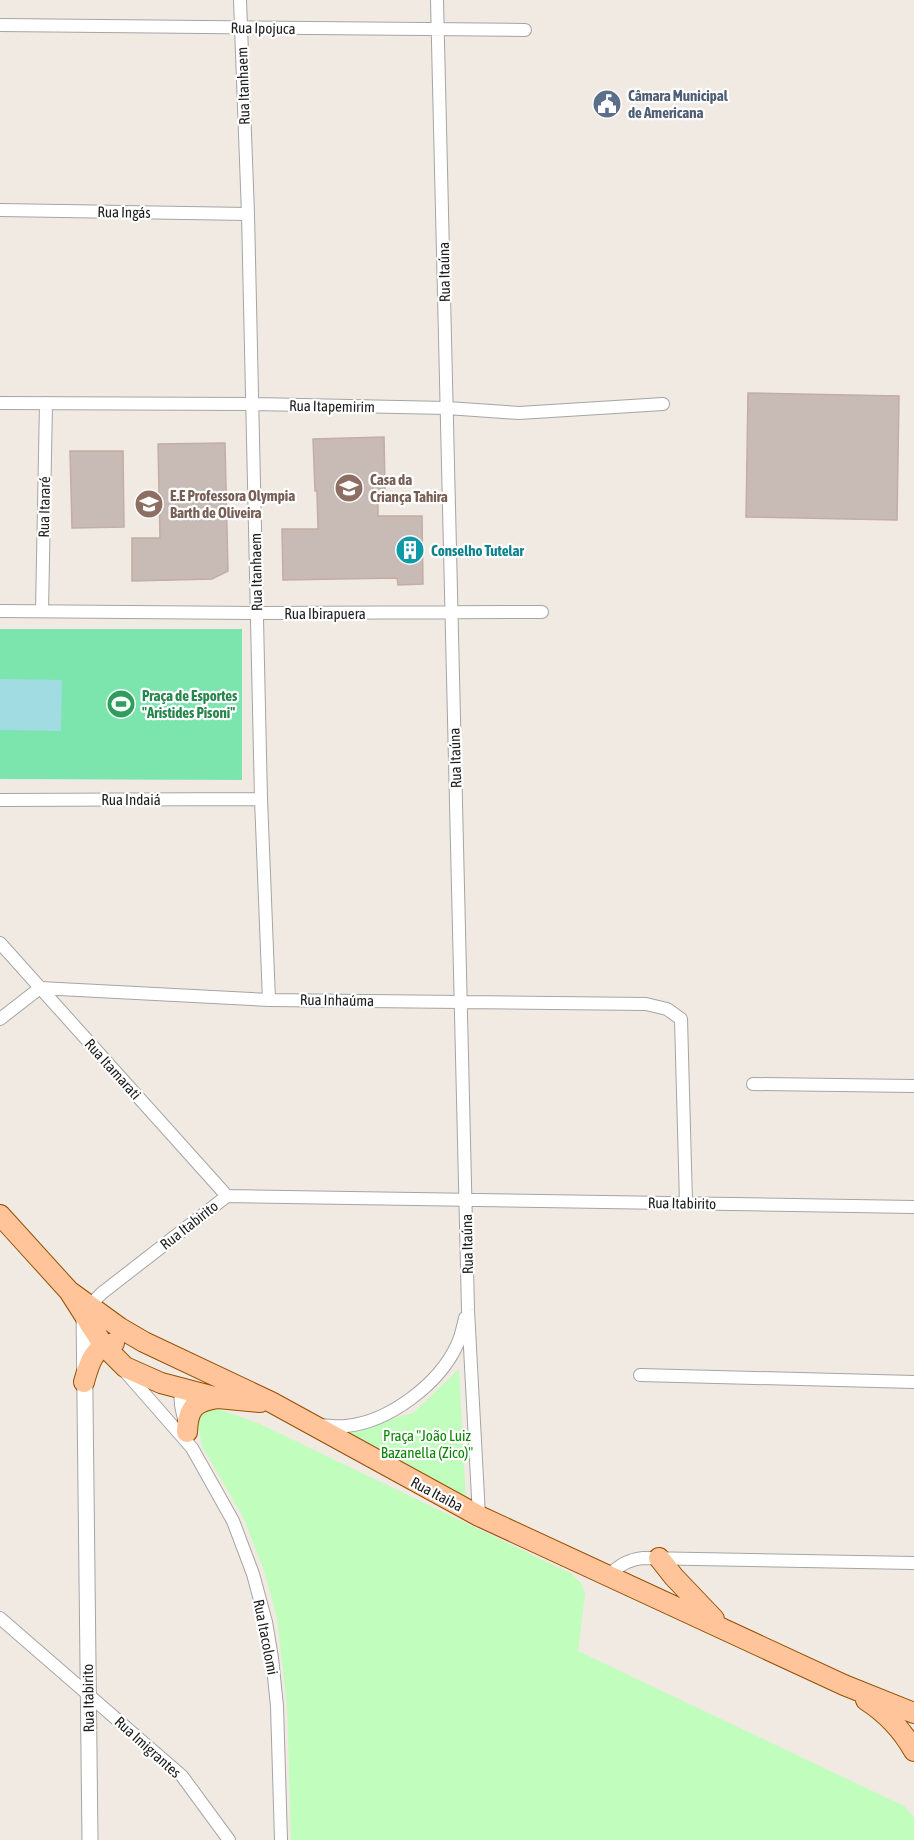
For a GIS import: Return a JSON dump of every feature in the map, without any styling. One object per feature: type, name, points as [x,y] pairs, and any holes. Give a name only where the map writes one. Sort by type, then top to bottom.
[{"type":"main road","points":[[0,1215],[86,1311]]},
{"type":"main road","name":"Rua Itaiba","points":[[86,1311],[172,1356],[271,1402],[479,1516],[844,1685],[914,1713]]},
{"type":"main road","name":"Rua Itaiba","points":[[86,1311],[106,1349],[125,1367],[161,1383],[218,1398],[271,1402]]},
{"type":"main road","points":[[84,1383],[91,1359],[112,1343],[144,1342]]},
{"type":"main road","points":[[172,1356],[180,1388]]},
{"type":"main road","points":[[189,1440],[189,1415],[194,1406],[203,1400],[218,1398]]},
{"type":"main road","points":[[659,1558],[699,1605],[724,1629]]},
{"type":"main road","name":"Rua Itaiba","points":[[844,1685],[877,1707],[896,1726],[914,1751]]},
{"type":"street","name":"Rua Itanhaem","points":[[240,0],[253,404],[261,799],[269,1000]]},
{"type":"street","name":"Rua Itaúna","points":[[437,0],[468,1310],[479,1516]]},
{"type":"street","name":"Rua Ipojuca","points":[[0,24],[525,30]]},
{"type":"street","name":"Rua Ingás","points":[[0,210],[248,214]]},
{"type":"street","name":"Rua Itapemirim","points":[[0,403],[253,404],[447,408],[519,412],[663,404]]},
{"type":"street","name":"Rua Itararé","points":[[42,611],[46,403]]},
{"type":"street","name":"Rua Ibirapuera","points":[[0,611],[542,612]]},
{"type":"street","name":"Rua Indaiá","points":[[0,800],[261,799]]},
{"type":"street","name":"Rua Itamarati","points":[[0,943],[227,1196]]},
{"type":"street","name":"Rua Inhaúma","points":[[40,988],[269,1000],[646,1004],[667,1009],[681,1019],[686,1203]]},
{"type":"street","points":[[0,1019],[40,988]]},
{"type":"street","points":[[753,1084],[914,1086]]},
{"type":"street","name":"Rua Itabirito","points":[[90,1840],[84,1383],[86,1311],[102,1293],[227,1196],[914,1207]]},
{"type":"street","points":[[311,1425],[347,1426],[378,1418],[408,1401],[435,1378],[457,1345],[468,1310]]},
{"type":"street","name":"Rua Itacolomi","points":[[106,1349],[189,1440],[233,1521],[253,1574],[266,1622],[277,1706],[281,1840]]},
{"type":"street","points":[[640,1375],[914,1382]]},
{"type":"street","name":"Rua Itacolomi","points":[[180,1388],[181,1405],[189,1440]]},
{"type":"street","points":[[608,1576],[621,1564],[631,1560],[659,1558],[914,1563]]},
{"type":"street","name":"Rua Imigrantes","points":[[0,1618],[182,1776],[229,1840]]},
{"type":"green space","name":"Praça de Esportes \"Aristides Pisoni\"","points":[[0,629],[242,629],[242,780],[0,779]]},
{"type":"green space","name":"Praça \"João Luiz Bazanella (Zico)\"","points":[[459,1369],[466,1501],[338,1434],[413,1413]]},
{"type":"green space","points":[[208,1409],[219,1409],[260,1424],[572,1574],[581,1583],[585,1593],[578,1651],[904,1806],[914,1817],[914,1840],[291,1840],[287,1705],[277,1618],[264,1571],[243,1517],[202,1446],[198,1424],[201,1414]]},
{"type":"water","points":[[0,679],[62,680],[61,731],[0,730]]},
{"type":"building","points":[[748,393],[899,396],[897,520],[746,517]]},
{"type":"building","points":[[384,437],[385,489],[378,489],[378,516],[422,516],[423,584],[398,585],[397,578],[283,580],[282,529],[318,529],[313,439]]},
{"type":"building","points":[[225,443],[228,571],[212,579],[132,581],[132,538],[160,538],[158,444]]},
{"type":"building","points":[[70,451],[123,451],[124,527],[72,528]]},
{"type":"place","name":"Câmara Municipal de Americana","points":[[607,104]]},
{"type":"place","name":"Casa da Criança Tahira","points":[[349,488]]},
{"type":"place","name":"E.E Professora Olympia Barth de Oliveira","points":[[149,504]]},
{"type":"place","name":"Conselho Tutelar","points":[[410,550]]},
{"type":"place","name":"Praça de Esportes \"Aristides Pisoni\"","points":[[121,704]]}]
